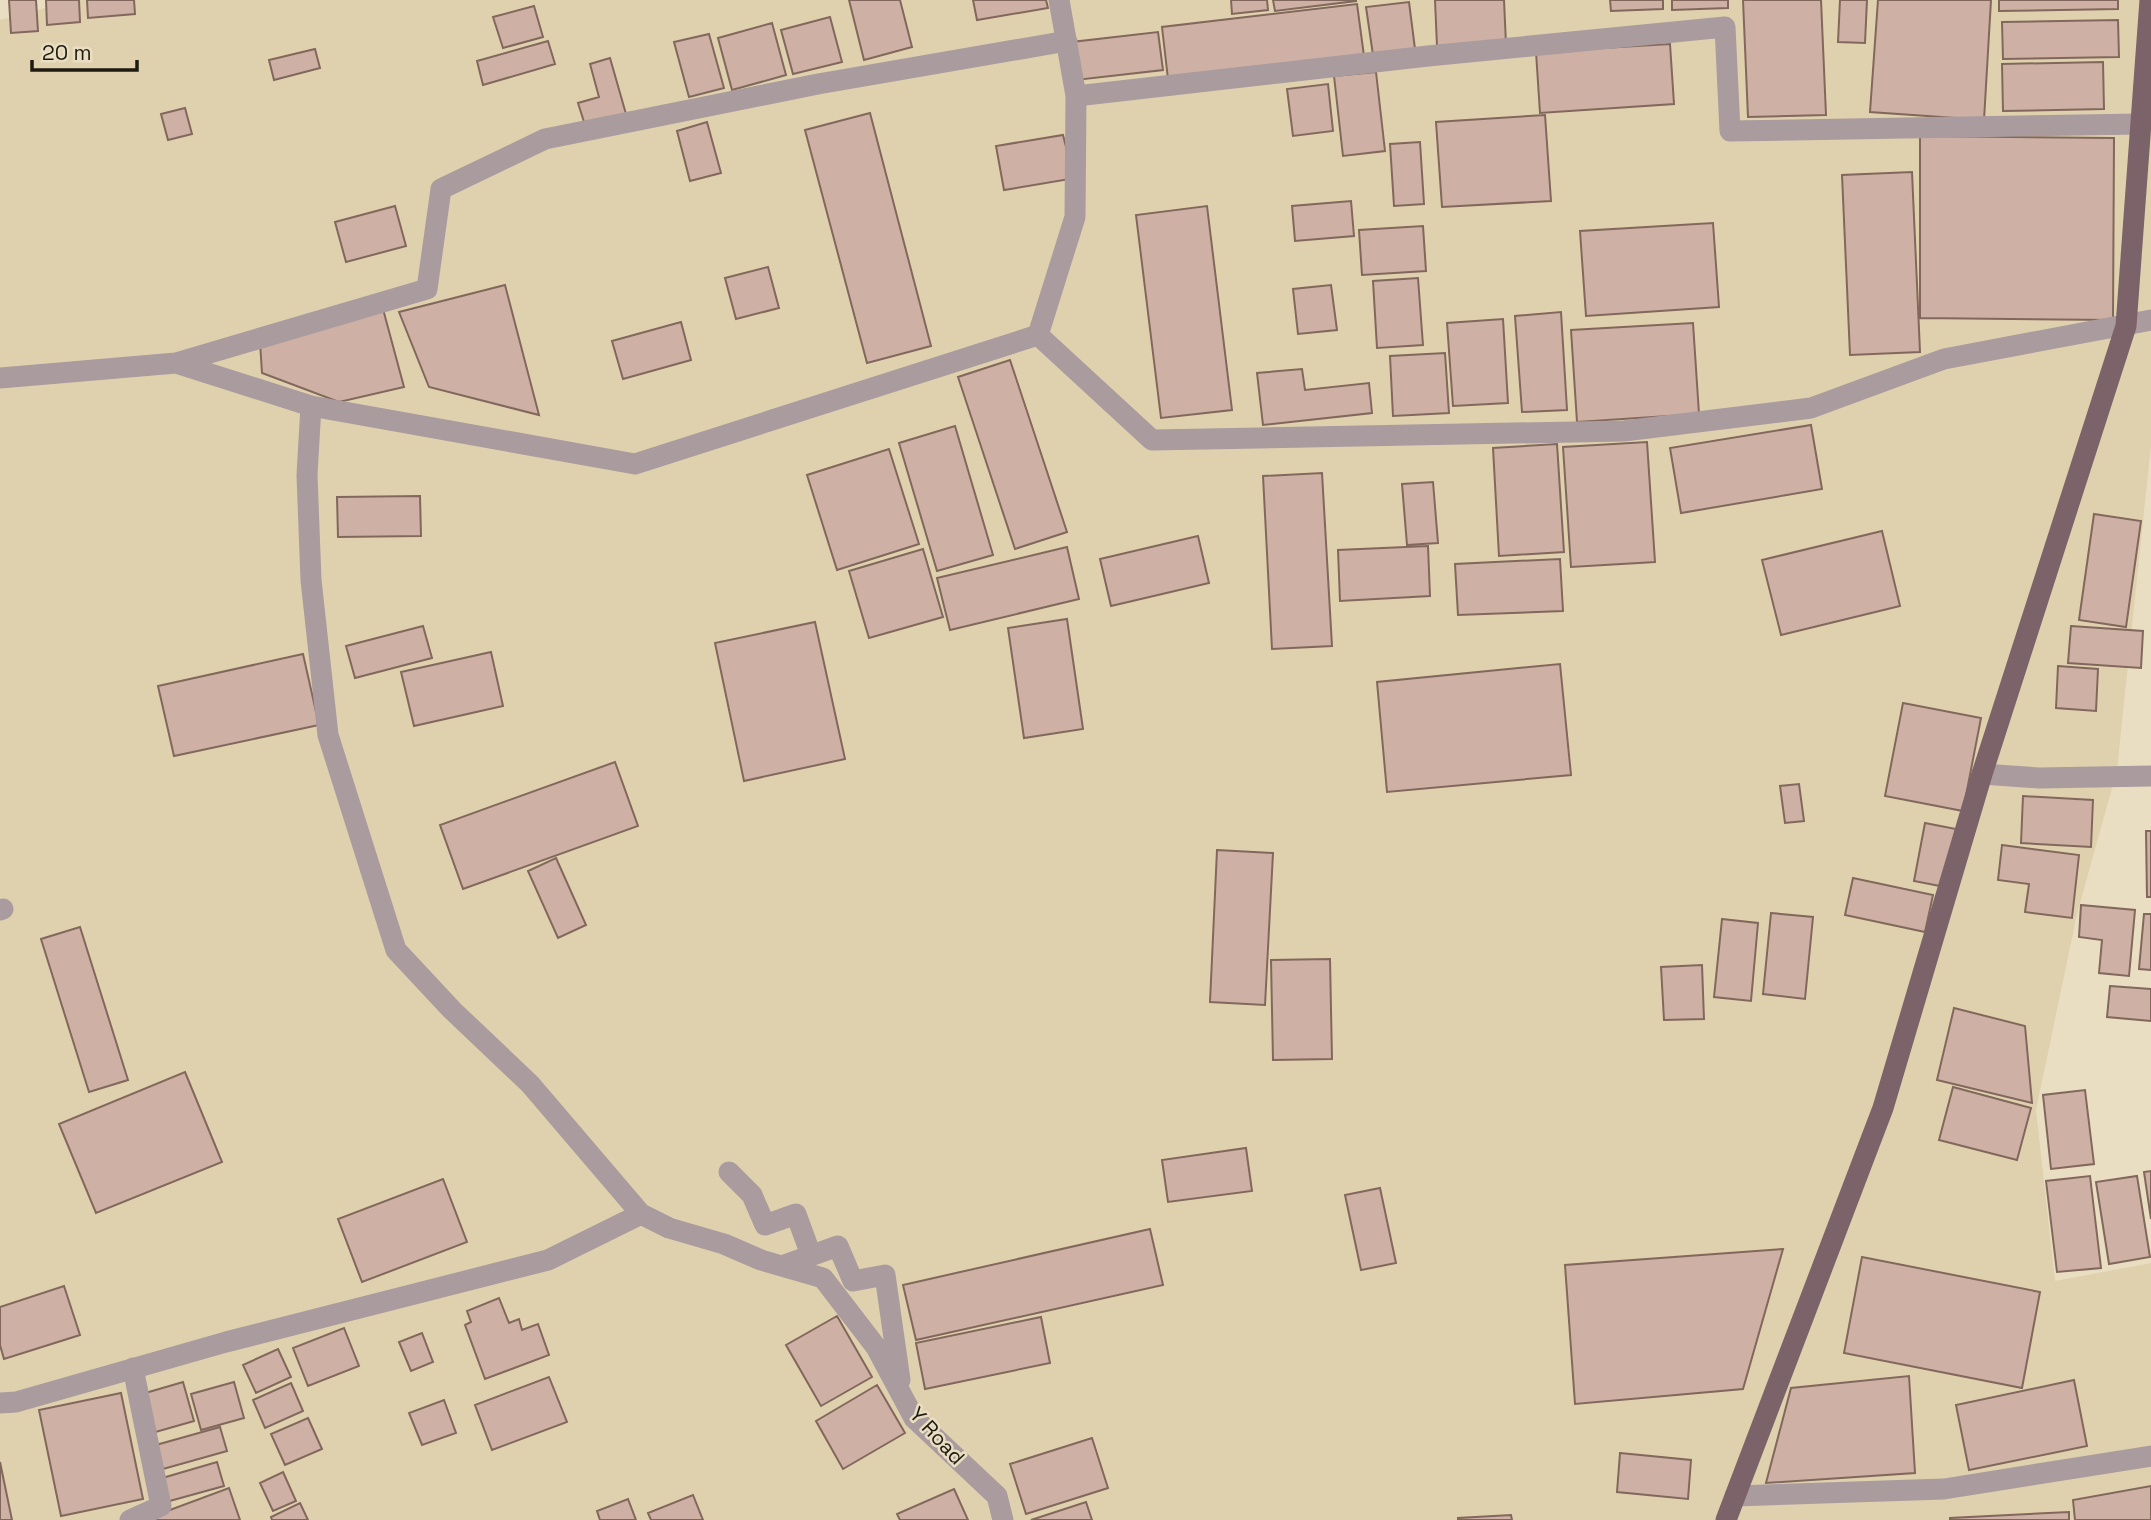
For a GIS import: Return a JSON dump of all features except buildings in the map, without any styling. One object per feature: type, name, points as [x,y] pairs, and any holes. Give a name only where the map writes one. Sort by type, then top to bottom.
[{"type":"main road","points":[[1726,1520],[1883,1108],[1982,774],[2126,326],[2150,0]]},
{"type":"street","points":[[1038,335],[1076,217],[1076,96],[1059,0]]},
{"type":"street","points":[[1076,96],[1726,27],[1730,131],[2141,124]]},
{"type":"street","points":[[0,378],[176,363],[427,289],[441,189],[545,139],[818,84],[1067,41]]},
{"type":"street","points":[[1038,335],[1152,440],[1637,429],[1811,408],[1944,359],[2151,320]]},
{"type":"street","points":[[176,363],[311,407],[635,464],[1038,335]]},
{"type":"street","points":[[0,1403],[16,1402],[226,1342],[548,1259],[641,1214],[530,1084],[452,1010],[396,950],[328,735],[311,580],[307,475],[311,407]]},
{"type":"street","points":[[1982,774],[2039,778],[2151,776]]},
{"type":"street","points":[[729,1172],[752,1195],[765,1225],[796,1214],[811,1255]]},
{"type":"street","name":"Y Road","points":[[641,1214],[669,1228],[823,1278],[876,1347],[914,1418],[997,1496],[1003,1520]]},
{"type":"street","points":[[782,1266],[838,1246],[853,1281],[885,1275],[903,1396]]},
{"type":"street","points":[[130,1520],[160,1506],[133,1368]]},
{"type":"street","points":[[1735,1496],[1944,1489],[2151,1455]]},
{"type":"shaded area","points":[[76,0],[2151,0],[2151,445],[2117,770],[2077,914],[2036,1110],[2055,1281],[2151,1263],[2151,1520],[0,1520],[0,20]]}]
